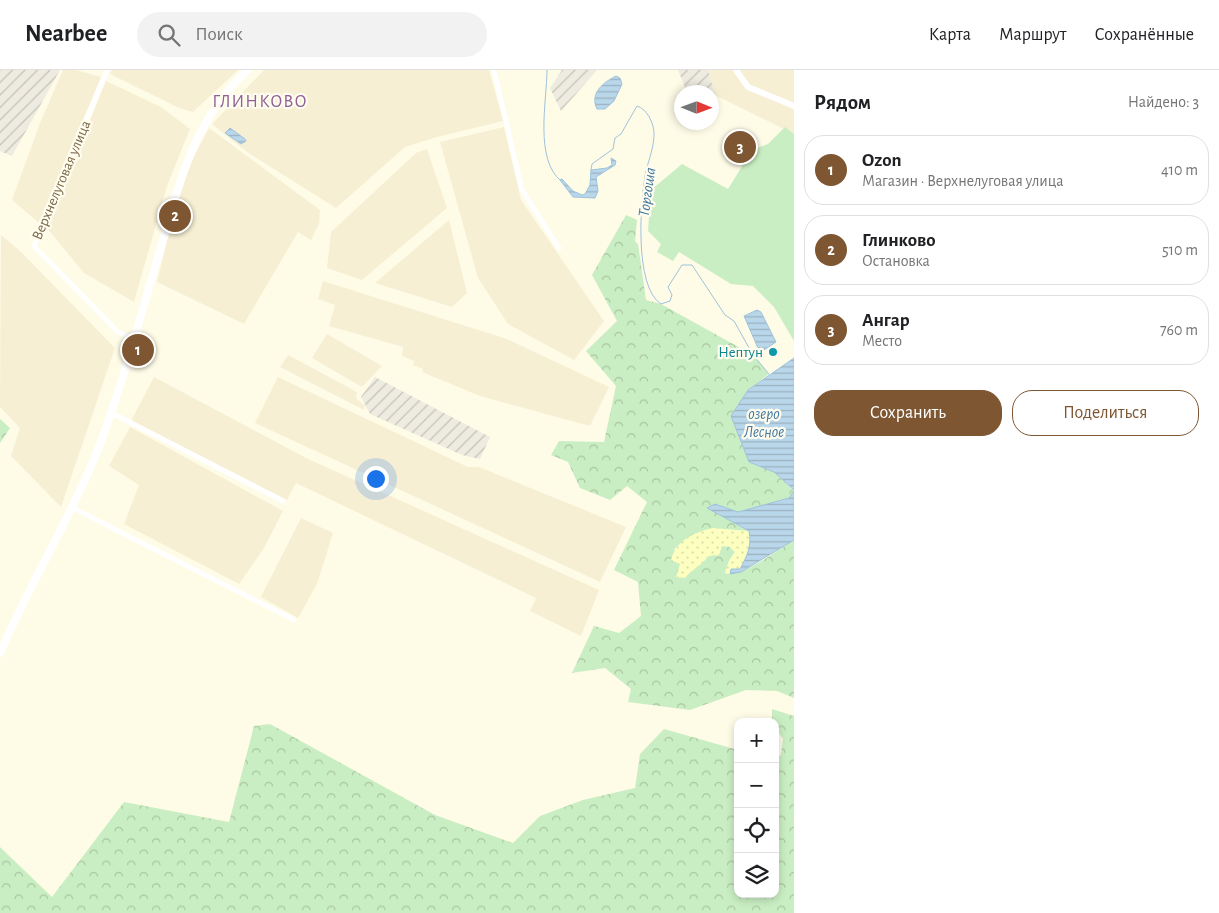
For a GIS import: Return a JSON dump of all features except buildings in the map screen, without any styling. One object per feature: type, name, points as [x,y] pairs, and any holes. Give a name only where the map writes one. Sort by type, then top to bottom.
[{"type":"main road","points":[[0,653],[96,454],[185,164],[213,108],[224,92],[248,70]]},
{"type":"street","name":"Верхнелуговая улица","points":[[107,70],[34,246],[118,332],[133,338]]},
{"type":"street","points":[[494,70],[522,190],[559,248]]},
{"type":"street","points":[[736,70],[748,87],[794,106]]},
{"type":"street","points":[[110,412],[283,501]]},
{"type":"street","points":[[70,508],[294,620]]},
{"type":"shaded area","points":[[0,70],[60,70],[12,156],[0,151]]},
{"type":"shaded area","points":[[63,70],[76,70],[101,77],[39,223],[12,200],[40,123]]},
{"type":"shaded area","points":[[112,70],[238,70],[193,112],[179,108],[110,74]]},
{"type":"shaded area","points":[[264,70],[489,70],[503,121],[405,147],[336,208],[247,152],[212,124]]},
{"type":"shaded area","points":[[562,70],[597,70],[561,111],[550,88]]},
{"type":"shaded area","points":[[678,70],[708,70],[712,85],[684,85]]},
{"type":"shaded area","points":[[708,70],[794,70],[794,134],[719,97],[719,85],[712,85]]},
{"type":"shaded area","points":[[106,81],[161,107],[190,129],[167,186],[134,302],[84,273],[47,228]]},
{"type":"shaded area","points":[[504,127],[521,200],[604,321],[574,360],[508,324],[478,278],[440,142]]},
{"type":"shaded area","points":[[209,128],[320,210],[319,224],[311,240],[298,232],[244,324],[157,282],[182,179]]},
{"type":"shaded area","points":[[427,149],[447,208],[362,280],[327,268],[331,232],[416,153]]},
{"type":"shaded area","points":[[449,220],[467,293],[452,307],[375,283]]},
{"type":"shaded area","points":[[1,235],[20,251],[115,348],[61,507],[11,456],[20,428],[0,407]]},
{"type":"shaded area","points":[[323,281],[507,339],[609,387],[590,426],[480,396],[422,372],[423,369],[413,365],[414,361],[402,356],[403,347],[329,326],[335,305],[318,299]]},
{"type":"shaded area","points":[[327,334],[382,366],[362,387],[312,358]]},
{"type":"shaded area","points":[[288,355],[357,392],[356,398],[365,406],[364,410],[280,367]]},
{"type":"shaded area","points":[[154,377],[306,458],[599,590],[581,636],[530,611],[536,598],[296,483],[287,500],[131,421]]},
{"type":"shaded area","points":[[278,377],[468,467],[479,467],[626,527],[600,582],[255,423]]},
{"type":"shaded area","points":[[375,377],[490,437],[480,459],[462,455],[370,414],[361,397]]},
{"type":"shaded area","points":[[130,427],[283,511],[264,548],[239,584],[124,524],[139,485],[109,466]]},
{"type":"shaded area","points":[[301,518],[333,533],[317,584],[298,618],[261,597]]},
{"type":"green space","points":[[785,127],[794,134],[794,341],[774,307],[753,286],[731,284],[679,252],[673,261],[657,252],[661,244],[648,231],[651,190],[682,164],[728,189],[752,150],[768,144]]},
{"type":"green space","points":[[626,215],[637,220],[635,241],[638,244],[646,300],[661,304],[753,355],[769,374],[748,390],[749,462],[774,472],[794,491],[789,498],[738,512],[715,504],[708,507],[749,531],[684,541],[674,549],[692,569],[722,545],[730,547],[735,552],[729,561],[725,573],[733,573],[751,567],[794,540],[794,698],[777,691],[746,690],[690,710],[628,702],[631,689],[605,668],[572,673],[594,626],[619,633],[641,616],[638,582],[614,570],[647,502],[627,486],[610,500],[580,488],[568,462],[551,455],[559,441],[604,442],[616,386],[586,351],[617,321],[592,275]]},
{"type":"green space","points":[[0,419],[10,428],[0,443]]},
{"type":"green space","points":[[772,709],[794,716],[794,913],[0,913],[0,847],[52,897],[124,802],[229,822],[254,726],[270,724],[435,815],[513,843],[540,816],[583,800],[635,788],[640,754],[664,729],[734,749],[734,898],[779,898],[779,756],[781,755],[783,739],[779,733],[779,718],[772,718]]},
{"type":"sand","points":[[713,528],[749,531],[748,551],[740,569],[731,570],[730,574],[725,573],[729,561],[735,552],[730,547],[722,546],[719,555],[708,556],[685,578],[676,577],[680,564],[671,560],[677,547],[687,538]]},
{"type":"water","points":[[616,76],[620,78],[622,84],[614,101],[605,109],[597,109],[595,103],[596,93],[607,81]]},
{"type":"water","points":[[230,128],[246,141],[241,144],[225,133]]},
{"type":"water","points":[[611,158],[616,161],[615,165],[596,177],[598,191],[595,198],[573,197],[560,180],[562,179],[573,191],[582,195],[585,194],[590,185],[591,170],[607,168],[612,165]]},
{"type":"water","points":[[757,310],[761,312],[776,342],[764,350],[758,348],[744,316]]},
{"type":"water","name":"озеро Лесное","points":[[794,358],[794,490],[774,472],[749,462],[731,416],[748,390]]},
{"type":"water","points":[[794,491],[794,540],[741,572],[730,574],[731,569],[740,569],[745,560],[749,546],[749,531],[707,508],[715,504],[738,512],[789,498]]},
{"type":"waterway","name":"Торгоша","points":[[547,70],[544,113],[545,144],[547,159],[561,181]]},
{"type":"waterway","name":"Торгоша","points":[[591,170],[592,164],[613,149],[615,138],[621,134],[637,106],[644,110],[654,130],[644,184],[641,221],[643,262],[646,280],[652,295],[661,304],[670,301],[672,295],[668,287],[682,265],[692,265],[725,315],[734,321],[753,355],[769,374]]},
{"type":"place","name":"Ангар","points":[[740,147]]},
{"type":"place","name":"Глинково","points":[[175,216]]},
{"type":"place","name":"Ozon","points":[[138,350]]},
{"type":"place","name":"Нептун","points":[[773,352]]},
{"type":"district","name":"ГЛИНКОВО","points":[[260,101]]}]
